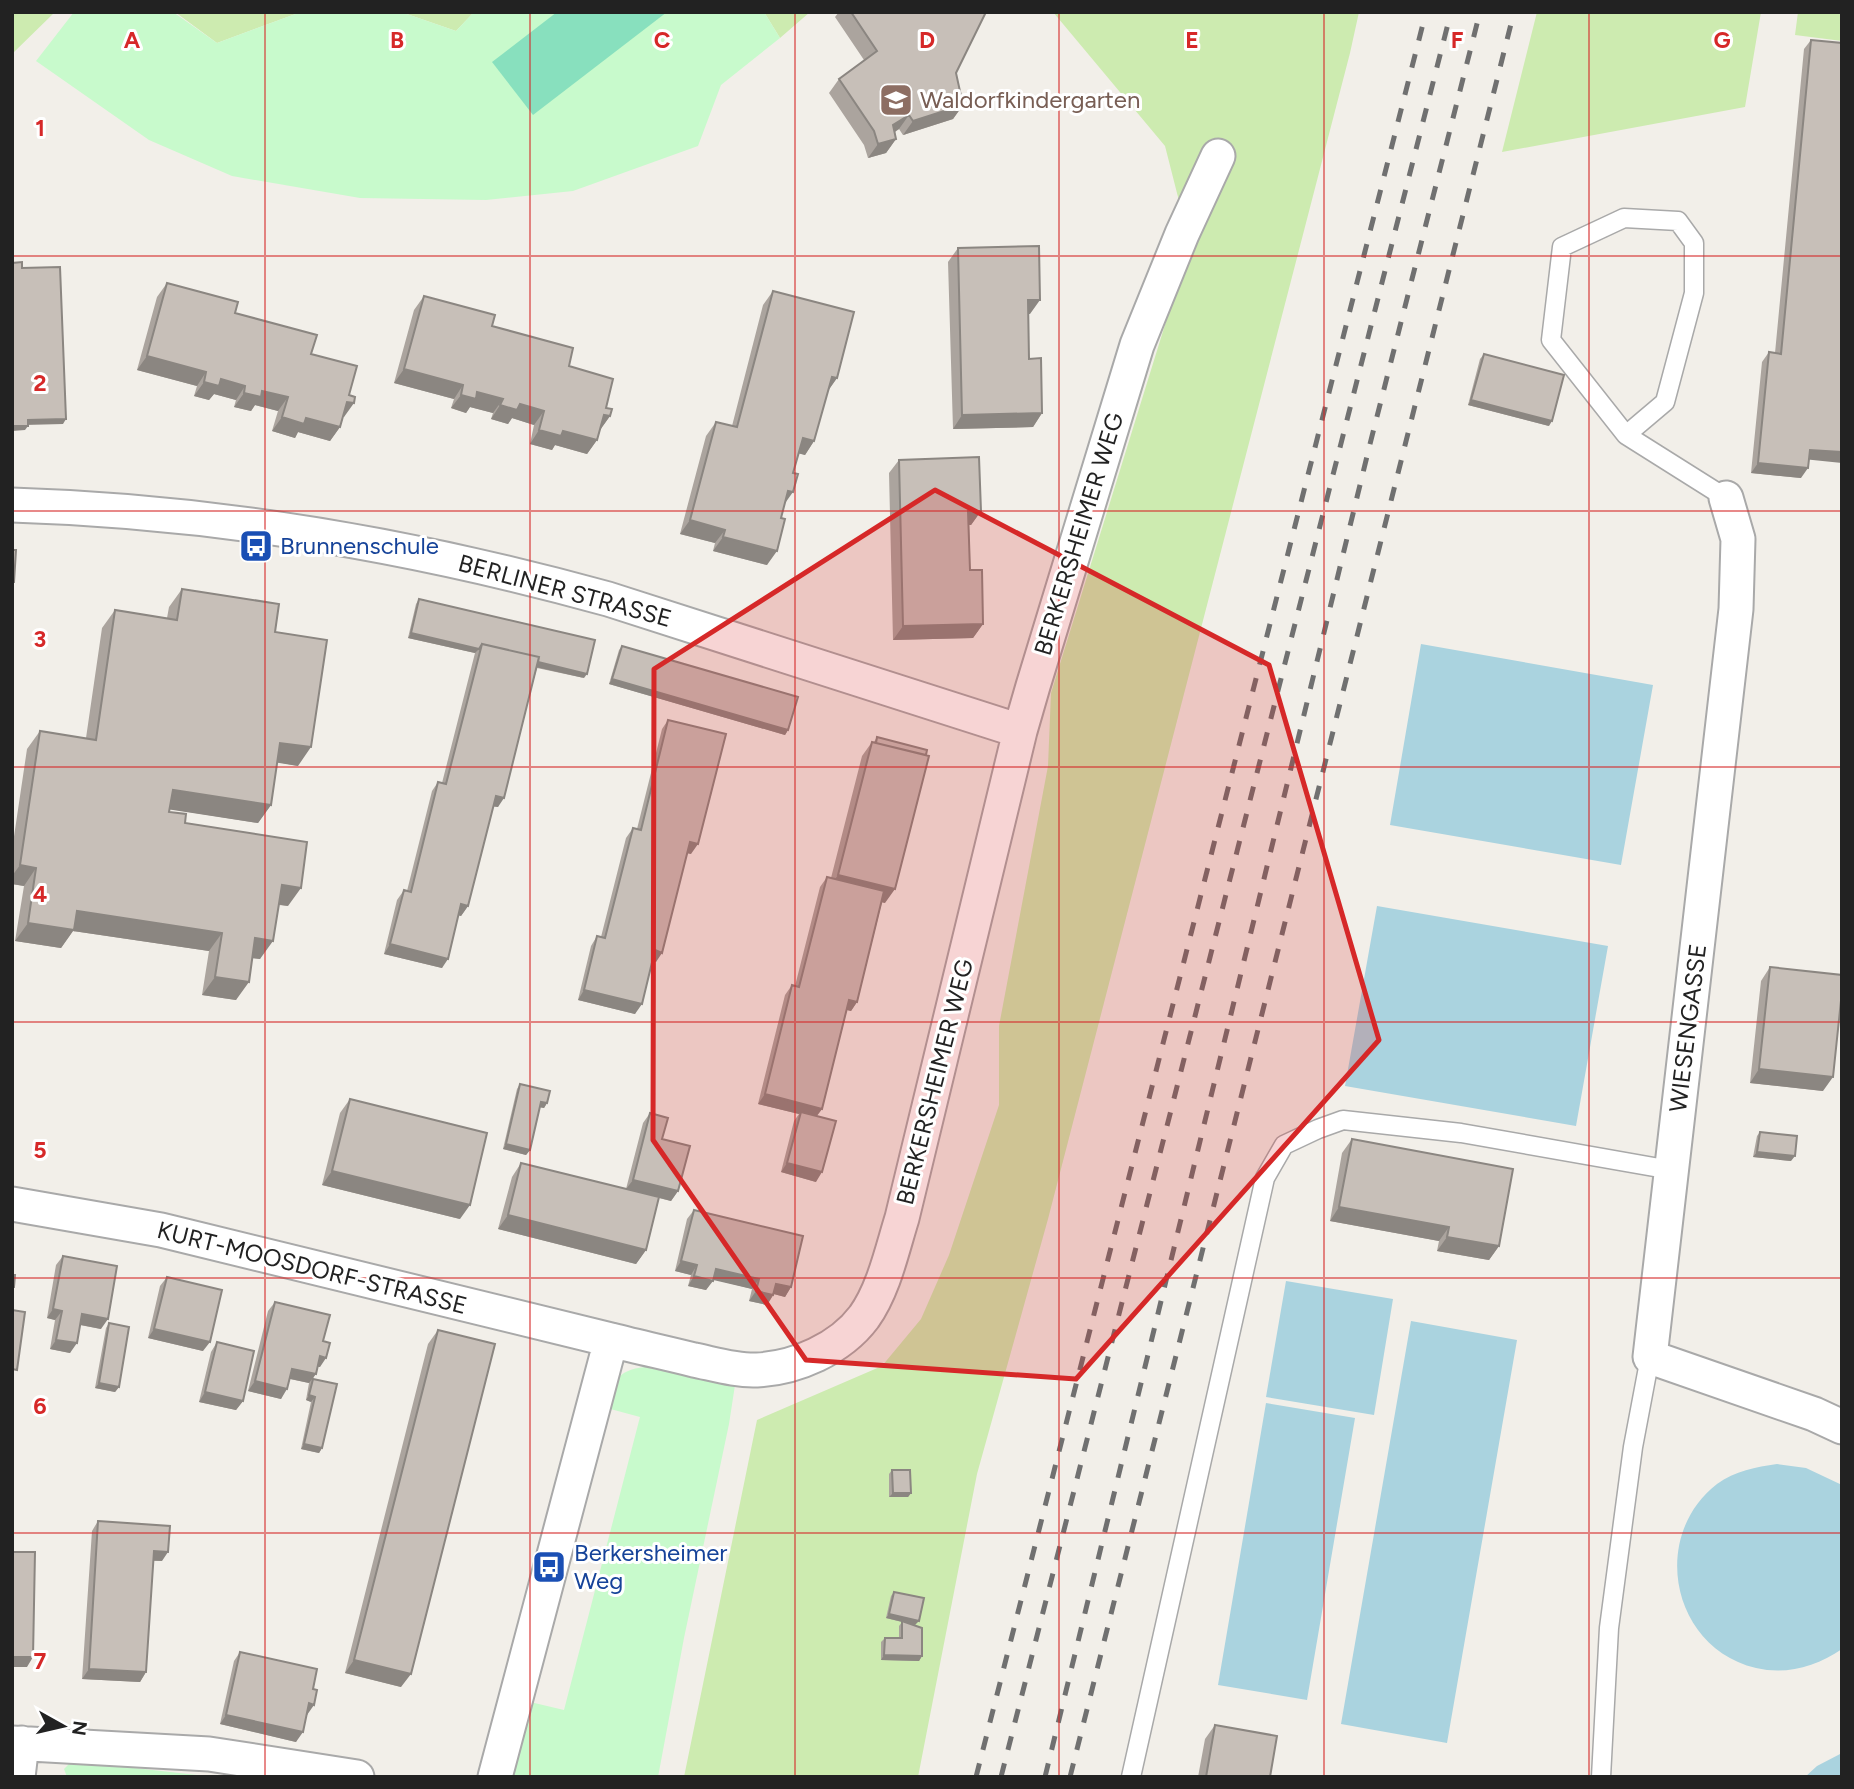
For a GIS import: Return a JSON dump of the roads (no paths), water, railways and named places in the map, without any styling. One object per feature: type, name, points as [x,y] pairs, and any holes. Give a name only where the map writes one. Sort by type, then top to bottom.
[{"type":"street","name":"BERKERSHEIMER WEG","points":[[611,1340],[716,1365],[756,1370],[796,1363],[812,1357],[843,1338],[863,1318],[874,1299],[902,1218],[1020,732],[1137,345],[1167,269],[1218,156]]},
{"type":"street","name":"WIESENGASSE","points":[[1650,1357],[1736,608],[1738,540],[1726,498]]},
{"type":"street","name":"BERLINER STRASSE","points":[[12,505],[75,507],[210,518],[335,536],[411,551],[608,599],[1020,732]]},
{"type":"street","name":"KURT-MOOSDORF-STRASSE","points":[[12,1204],[161,1230],[611,1340]]},
{"type":"street","points":[[495,1777],[611,1340]]},
{"type":"street","points":[[1650,1357],[1814,1414],[1842,1427]]},
{"type":"street","points":[[18,1777],[17,1743],[209,1754],[357,1777]]},
{"type":"lane","points":[[1626,435],[1665,402],[1694,293],[1695,243],[1678,220],[1624,218],[1562,247],[1550,340],[1626,435],[1726,498]]},
{"type":"lane","points":[[1131,1777],[1265,1178],[1284,1145],[1343,1120],[1461,1132],[1671,1170]]},
{"type":"lane","points":[[1601,1777],[1609,1628],[1633,1447],[1650,1357]]},
{"type":"water","points":[[1421,644],[1653,685],[1621,865],[1390,825]]},
{"type":"water","points":[[1377,906],[1608,946],[1576,1126],[1345,1086]]},
{"type":"water","points":[[1286,1281],[1393,1299],[1374,1415],[1266,1397]]},
{"type":"water","points":[[1411,1321],[1517,1340],[1447,1743],[1341,1724]]},
{"type":"water","points":[[1266,1403],[1355,1418],[1307,1700],[1218,1685]]},
{"type":"water","points":[[1777,1464],[1806,1468],[1842,1485],[1842,1649],[1811,1665],[1778,1671],[1756,1668],[1727,1657],[1705,1638],[1689,1615],[1680,1588],[1677,1560],[1683,1532],[1696,1506],[1717,1484],[1738,1473]]},
{"type":"water","points":[[1842,1753],[1842,1777],[1805,1777],[1817,1766]]},
{"type":"railway","points":[[976,1777],[1426,12]]},
{"type":"railway","points":[[1001,1777],[1451,12]]},
{"type":"railway","points":[[1045,1777],[1370,444],[1480,12]]},
{"type":"railway","points":[[1070,1777],[1514,12]]},
{"type":"place","name":"Waldorfkindergarten","points":[[896,100]]},
{"type":"place","name":"Brunnenschule","points":[[256,546]]},
{"type":"place","name":"Berkersheimer Weg","points":[[549,1567]]}]
